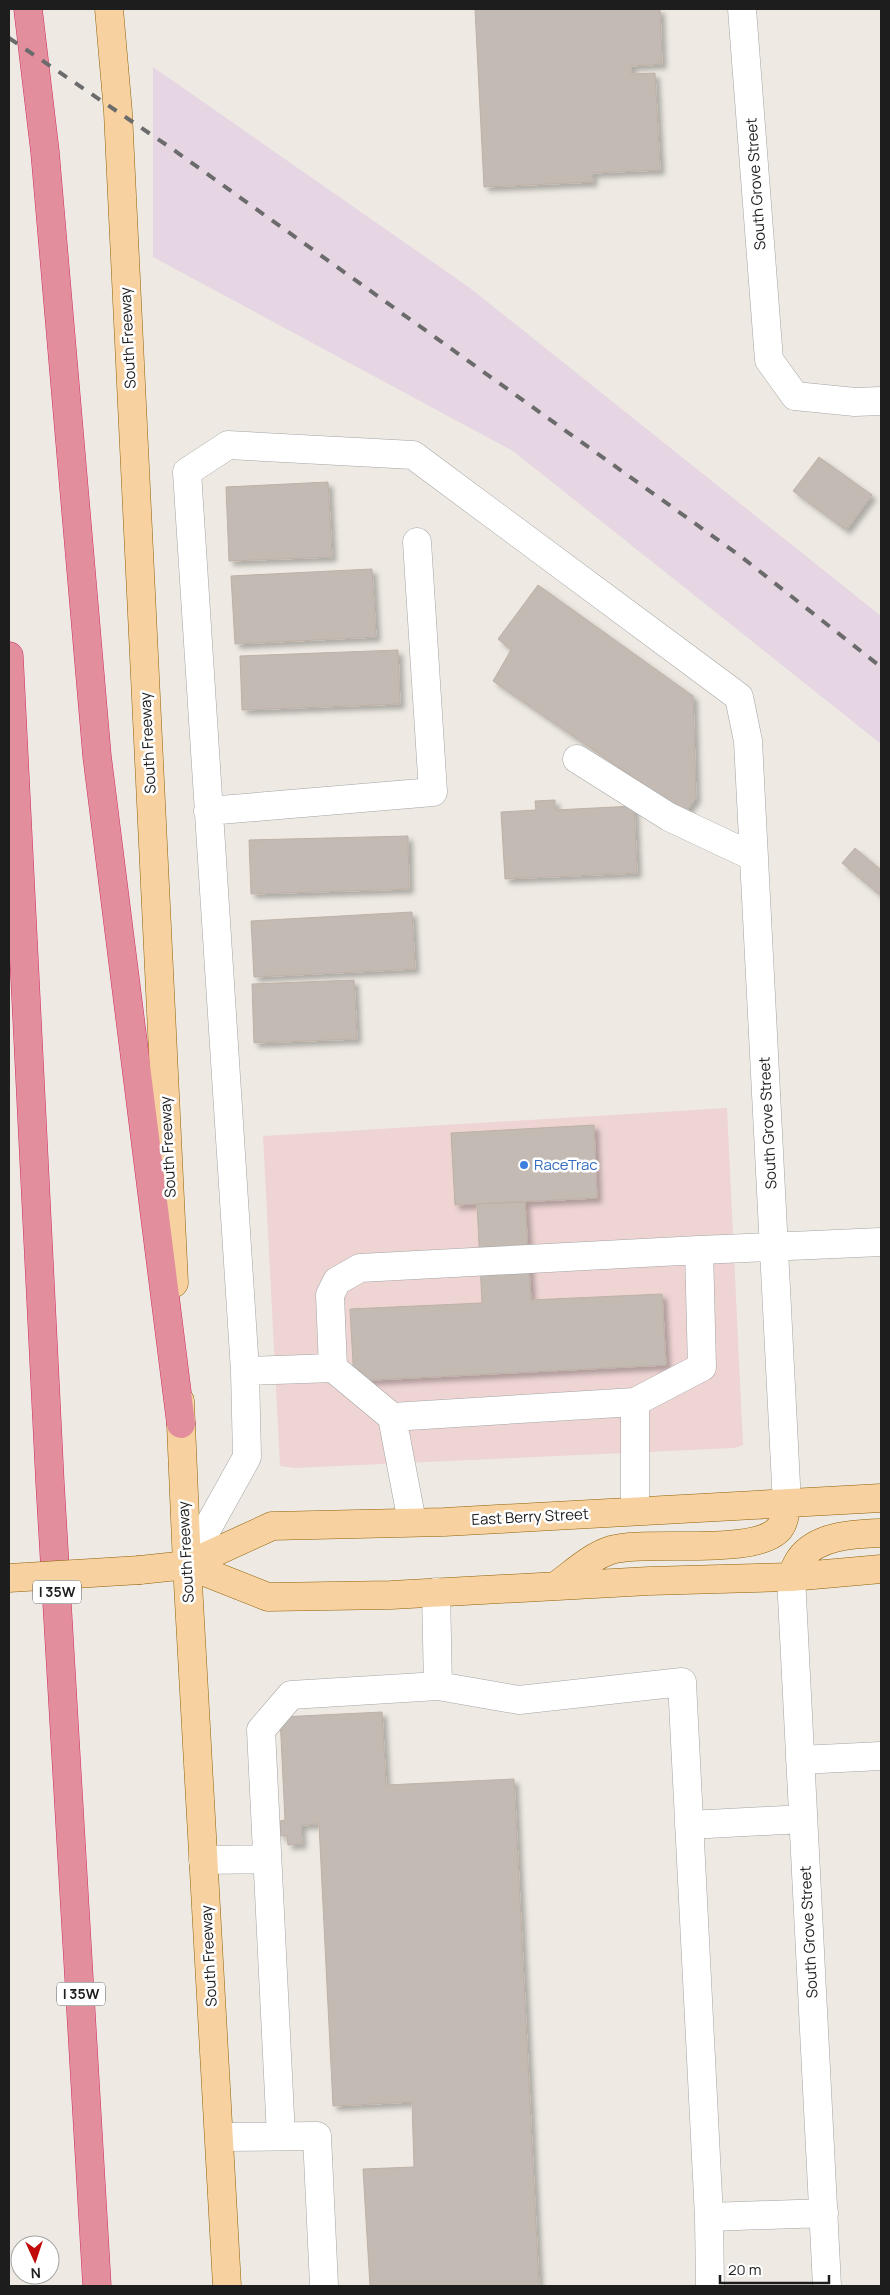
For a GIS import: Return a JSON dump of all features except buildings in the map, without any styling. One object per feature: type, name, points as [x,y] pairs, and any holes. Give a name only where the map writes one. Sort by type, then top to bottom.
[{"type":"highway","points":[[28,9],[45,152],[96,756],[181,1424]]},
{"type":"highway","name":"I 35W","points":[[9,656],[50,1483],[97,2286]]},
{"type":"main road","name":"South Freeway","points":[[109,9],[118,122],[181,1424],[186,1565],[227,2286]]},
{"type":"main road","name":"East Berry Street","points":[[9,1578],[140,1570],[186,1565],[272,1526],[412,1522],[881,1498]]},
{"type":"main road","points":[[557,1585],[592,1558],[613,1550],[642,1546],[752,1543],[770,1537],[781,1526],[787,1504]]},
{"type":"main road","points":[[791,1577],[800,1558],[814,1546],[831,1538],[881,1533]]},
{"type":"main road","name":"East Berry Street","points":[[186,1565],[268,1597],[791,1577],[881,1569]]},
{"type":"street","name":"South Grove Street","points":[[742,9],[769,360],[795,396],[856,402],[881,401]]},
{"type":"street","name":"South Grove Street","points":[[208,810],[186,472],[228,445],[413,455],[739,697],[748,741],[787,1504]]},
{"type":"street","points":[[186,1565],[247,1457],[245,1371],[208,810],[433,792],[417,542]]},
{"type":"street","points":[[577,758],[669,817],[754,857]]},
{"type":"street","points":[[333,1368],[330,1295],[337,1281],[360,1268],[881,1242]]},
{"type":"street","points":[[392,1417],[635,1402],[702,1367],[699,1250]]},
{"type":"street","points":[[245,1371],[333,1368],[392,1417],[412,1522]]},
{"type":"street","points":[[635,1402],[635,1511]]},
{"type":"street","name":"South Grove Street","points":[[791,1577],[827,2286]]},
{"type":"street","points":[[436,1592],[438,1686]]},
{"type":"street","points":[[281,2136],[261,1730],[290,1696],[438,1686],[519,1700],[682,1682],[709,2217],[710,2286]]},
{"type":"street","points":[[800,1760],[881,1756]]},
{"type":"street","points":[[689,1825],[803,1819]]},
{"type":"street","points":[[204,1860],[267,1860]]},
{"type":"street","points":[[220,2137],[317,2136],[324,2286]]},
{"type":"street","points":[[709,2217],[824,2213]]},
{"type":"shaded area","points":[[153,67],[470,288],[881,616],[881,744],[513,451],[153,257]]},
{"type":"shaded area","points":[[727,1108],[743,1445],[735,1448],[294,1468],[280,1466],[263,1136]]},
{"type":"railway","points":[[9,38],[171,148],[739,555],[881,667]]},
{"type":"place","name":"RaceTrac","points":[[524,1165]]}]
